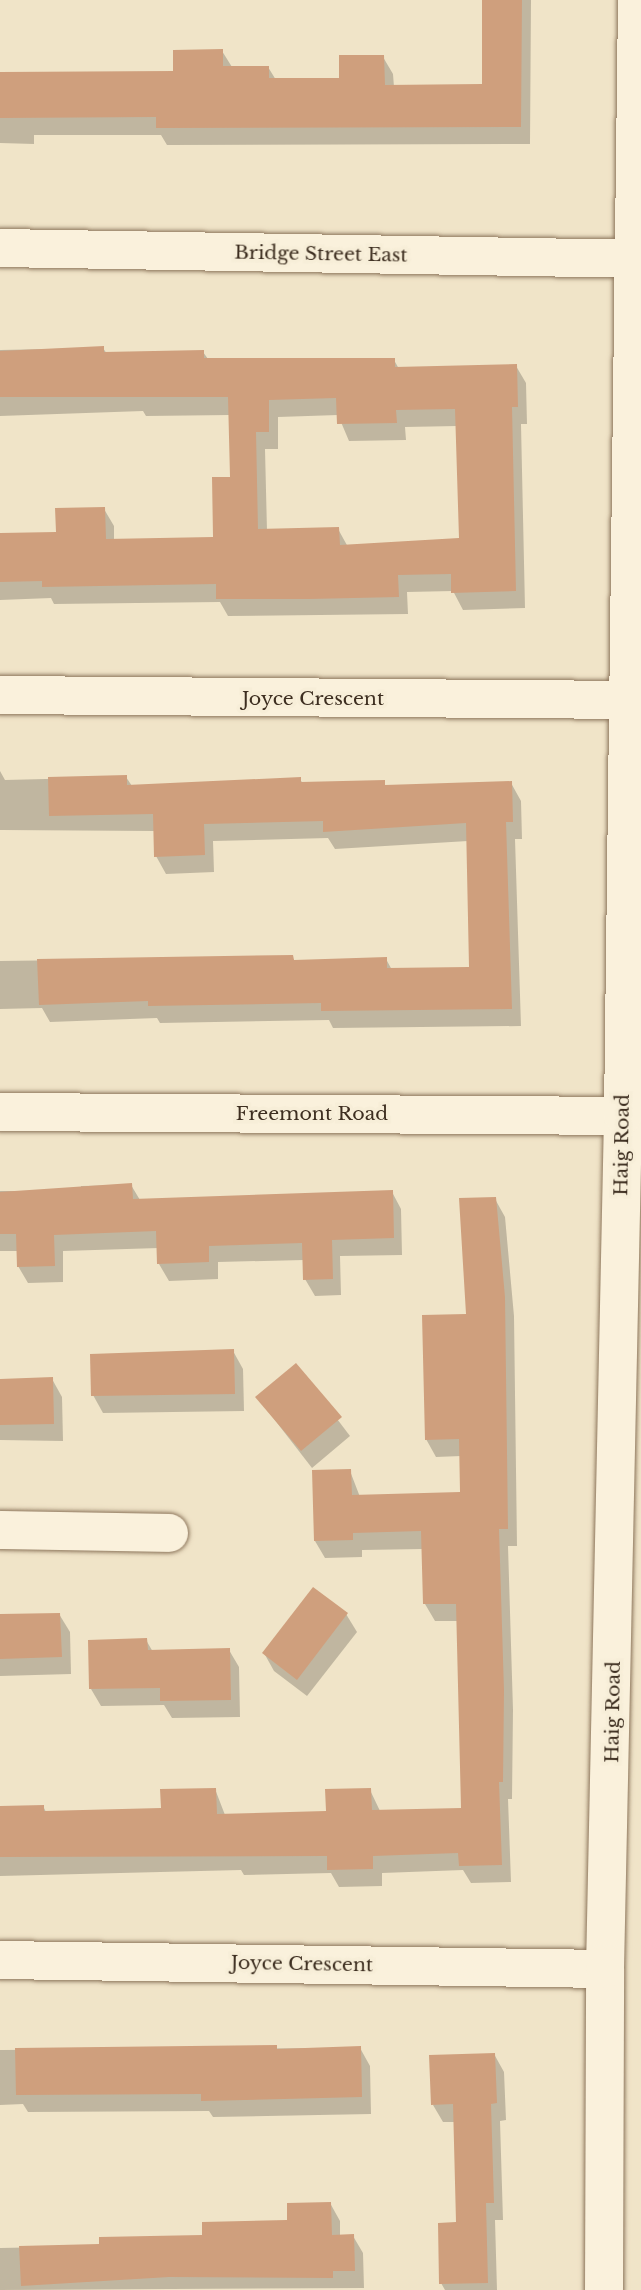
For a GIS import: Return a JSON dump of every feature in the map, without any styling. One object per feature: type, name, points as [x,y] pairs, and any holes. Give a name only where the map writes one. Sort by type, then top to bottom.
[{"type":"street","name":"Haig Road","points":[[604,2290],[605,1969],[626,1875],[637,0]]},
{"type":"street","name":"Bridge Street East","points":[[0,248],[637,259]]},
{"type":"street","name":"Joyce Crescent","points":[[0,695],[633,700]]},
{"type":"street","name":"Freemont Road","points":[[0,1112],[632,1116]]},
{"type":"street","points":[[0,1530],[169,1533]]},
{"type":"street","name":"Joyce Crescent","points":[[0,1959],[605,1969]]},
{"type":"building","points":[[482,0],[522,0],[521,127],[156,128],[156,117],[0,118],[0,72],[173,71],[173,50],[223,49],[223,66],[269,66],[269,78],[339,78],[339,55],[384,55],[385,85],[482,84]]},
{"type":"building","points":[[104,346],[104,352],[204,350],[204,358],[395,358],[395,367],[517,364],[518,407],[512,407],[516,591],[451,593],[451,574],[398,575],[399,597],[309,599],[216,599],[216,584],[42,587],[42,581],[0,582],[0,533],[56,532],[55,508],[105,507],[106,539],[213,537],[212,477],[230,477],[228,397],[0,397],[0,351]],"holes":[[[336,398],[337,424],[397,423],[396,410],[455,409],[459,538],[340,545],[339,527],[258,529],[256,432],[269,432],[269,400]]]},
{"type":"building","points":[[127,775],[127,785],[301,777],[301,782],[385,780],[385,785],[512,781],[513,822],[506,822],[512,1009],[321,1011],[321,1003],[148,1006],[148,1001],[39,1005],[37,959],[293,955],[294,960],[387,957],[387,968],[469,967],[466,823],[323,832],[323,821],[204,824],[205,855],[154,857],[153,814],[49,816],[48,777]]},
{"type":"building","points":[[132,1183],[133,1199],[393,1190],[394,1238],[332,1240],[333,1279],[303,1280],[302,1243],[209,1246],[209,1262],[157,1264],[156,1231],[54,1235],[55,1266],[17,1267],[16,1234],[0,1234],[0,1192]]},
{"type":"building","points":[[496,1197],[505,1297],[508,1529],[499,1529],[504,1691],[503,1782],[499,1782],[502,1865],[459,1866],[458,1853],[373,1856],[373,1869],[327,1870],[327,1856],[0,1857],[0,1806],[44,1805],[44,1811],[161,1808],[160,1789],[216,1788],[217,1814],[326,1811],[325,1789],[371,1788],[372,1810],[461,1808],[456,1604],[423,1604],[421,1531],[353,1533],[353,1540],[314,1541],[312,1470],[351,1469],[352,1495],[460,1492],[459,1439],[425,1440],[422,1315],[466,1314],[459,1198]]},
{"type":"building","points":[[234,1349],[235,1394],[91,1396],[90,1354]]},
{"type":"building","points":[[296,1363],[342,1417],[301,1451],[255,1397]]},
{"type":"building","points":[[53,1377],[54,1424],[0,1425],[0,1379]]},
{"type":"building","points":[[313,1587],[348,1613],[297,1680],[262,1653]]},
{"type":"building","points":[[60,1613],[62,1657],[0,1659],[0,1614]]},
{"type":"building","points":[[147,1638],[148,1650],[230,1648],[231,1700],[160,1701],[160,1688],[89,1689],[88,1640]]},
{"type":"building","points":[[277,2045],[277,2049],[361,2046],[362,2097],[201,2101],[201,2094],[16,2095],[15,2048]]},
{"type":"building","points":[[495,2053],[497,2103],[491,2104],[494,2203],[486,2203],[488,2283],[439,2284],[438,2223],[456,2222],[453,2104],[431,2105],[429,2055]]},
{"type":"building","points":[[331,2202],[332,2235],[354,2234],[355,2271],[333,2271],[333,2278],[169,2277],[21,2286],[19,2246],[99,2244],[99,2237],[202,2235],[202,2222],[287,2220],[287,2203]]}]
